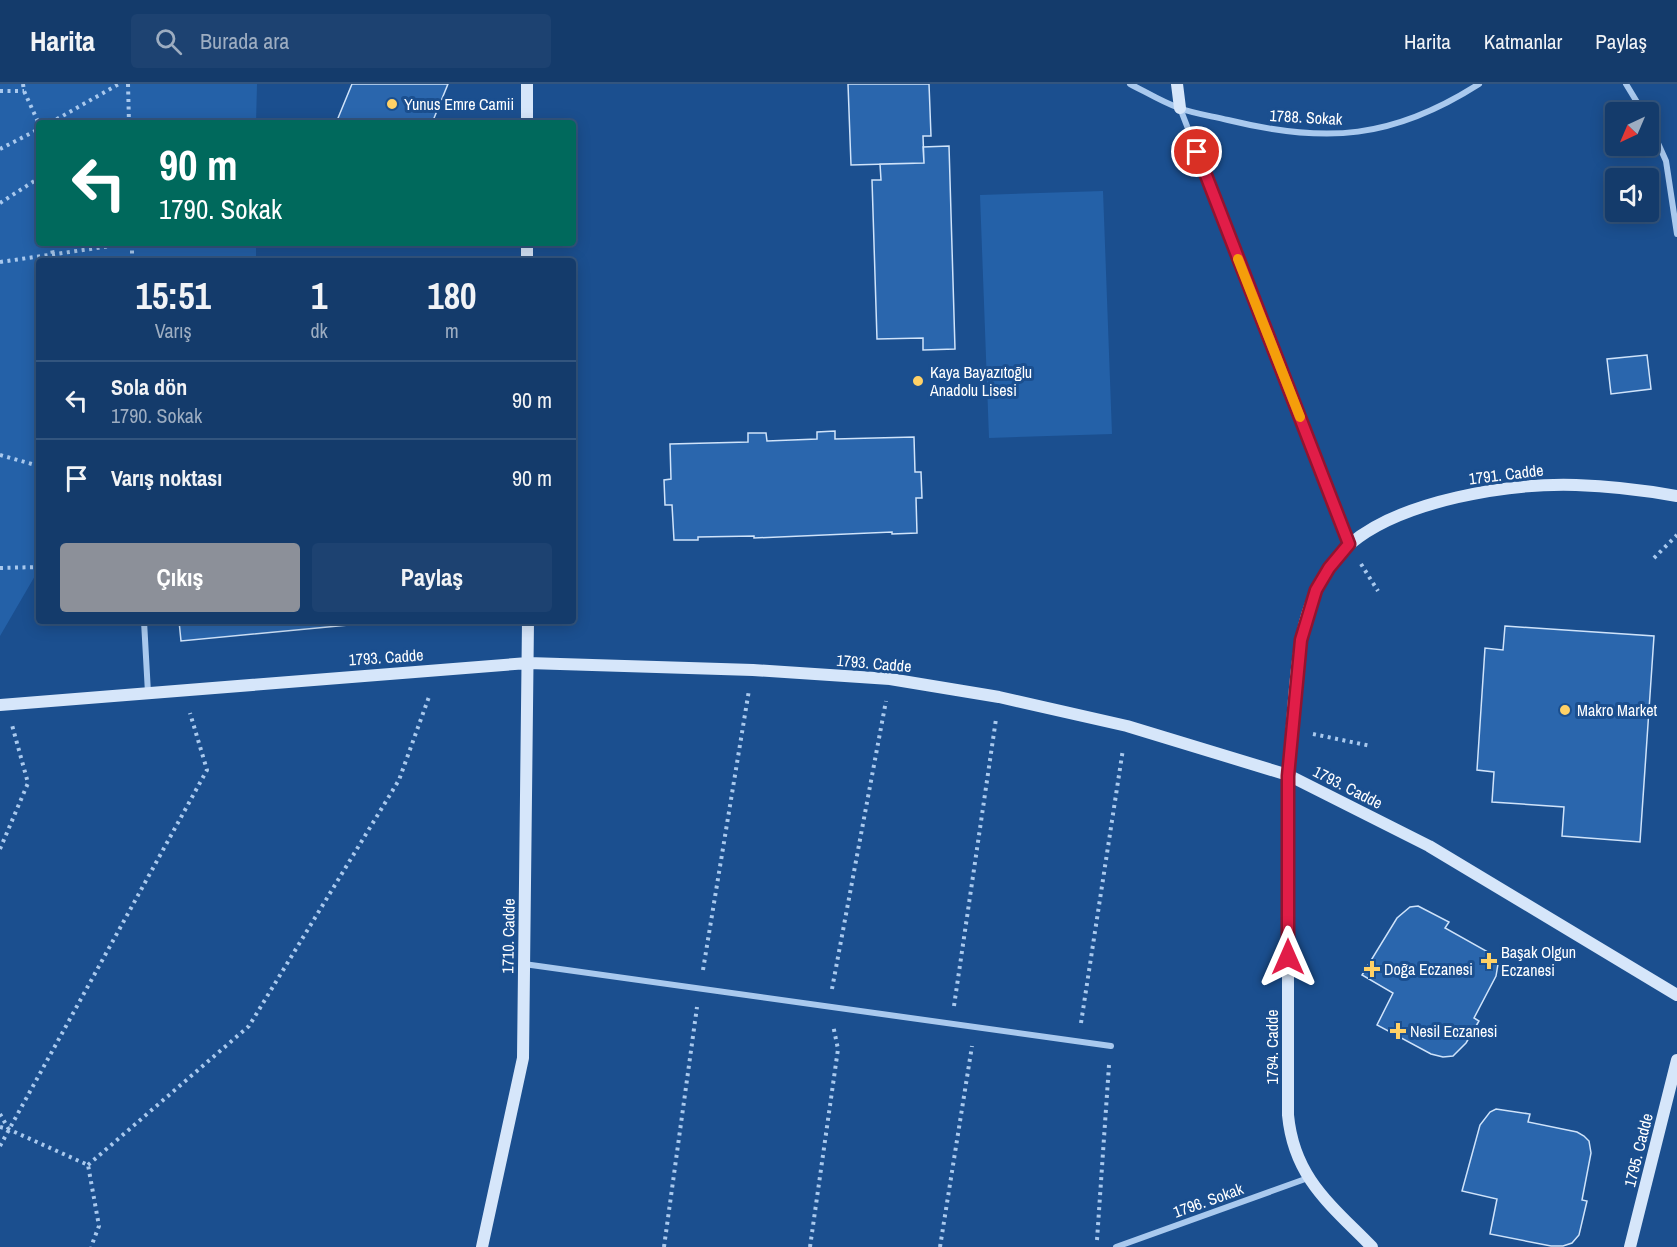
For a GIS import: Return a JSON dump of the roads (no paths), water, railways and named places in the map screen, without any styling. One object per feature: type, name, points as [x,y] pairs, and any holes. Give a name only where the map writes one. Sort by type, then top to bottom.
[{"type":"street","points":[[527,84],[527,120]]},
{"type":"street","name":"1788. Sokak","points":[[1130,84],[1179,108],[1263,129],[1322,134],[1357,132],[1390,126],[1422,116],[1451,102],[1479,84]]},
{"type":"street","points":[[1177,84],[1179,108],[1349,544]]},
{"type":"street","points":[[1626,84],[1637,102]]},
{"type":"street","points":[[1659,145],[1666,161],[1677,234]]},
{"type":"street","name":"1791. Cadde","points":[[1349,544],[1376,527],[1409,512],[1451,499],[1495,490],[1575,485],[1631,488],[1677,496]]},
{"type":"street","name":"1794. Cadde","points":[[1349,544],[1329,568],[1316,590],[1301,640],[1288,776],[1288,1115],[1289,1129],[1296,1154],[1308,1178],[1372,1247]]},
{"type":"street","points":[[144,624],[148,693]]},
{"type":"street","name":"1710. Cadde","points":[[482,1247],[522,1058],[528,624]]},
{"type":"street","name":"1793. Cadde","points":[[3,705],[528,663],[753,670],[890,679],[999,697],[1127,726],[1288,776],[1429,846],[1677,995]]},
{"type":"street","points":[[524,964],[1110,1046]]},
{"type":"street","name":"1795. Cadde","points":[[1630,1247],[1677,1060]]},
{"type":"street","name":"1796. Sokak","points":[[1116,1247],[1308,1178]]},
{"type":"place","name":"Yunus Emre Camii","points":[[392,104]]},
{"type":"place","name":"Kaya Bayazıtoğlu Anadolu Lisesi","points":[[918,381]]},
{"type":"place","name":"Makro Market","points":[[1565,710]]},
{"type":"place","name":"Başak Olgun Eczanesi","points":[[1489,961]]},
{"type":"place","name":"Doğa Eczanesi","points":[[1372,969]]},
{"type":"place","name":"Nesil Eczanesi","points":[[1398,1031]]}]
